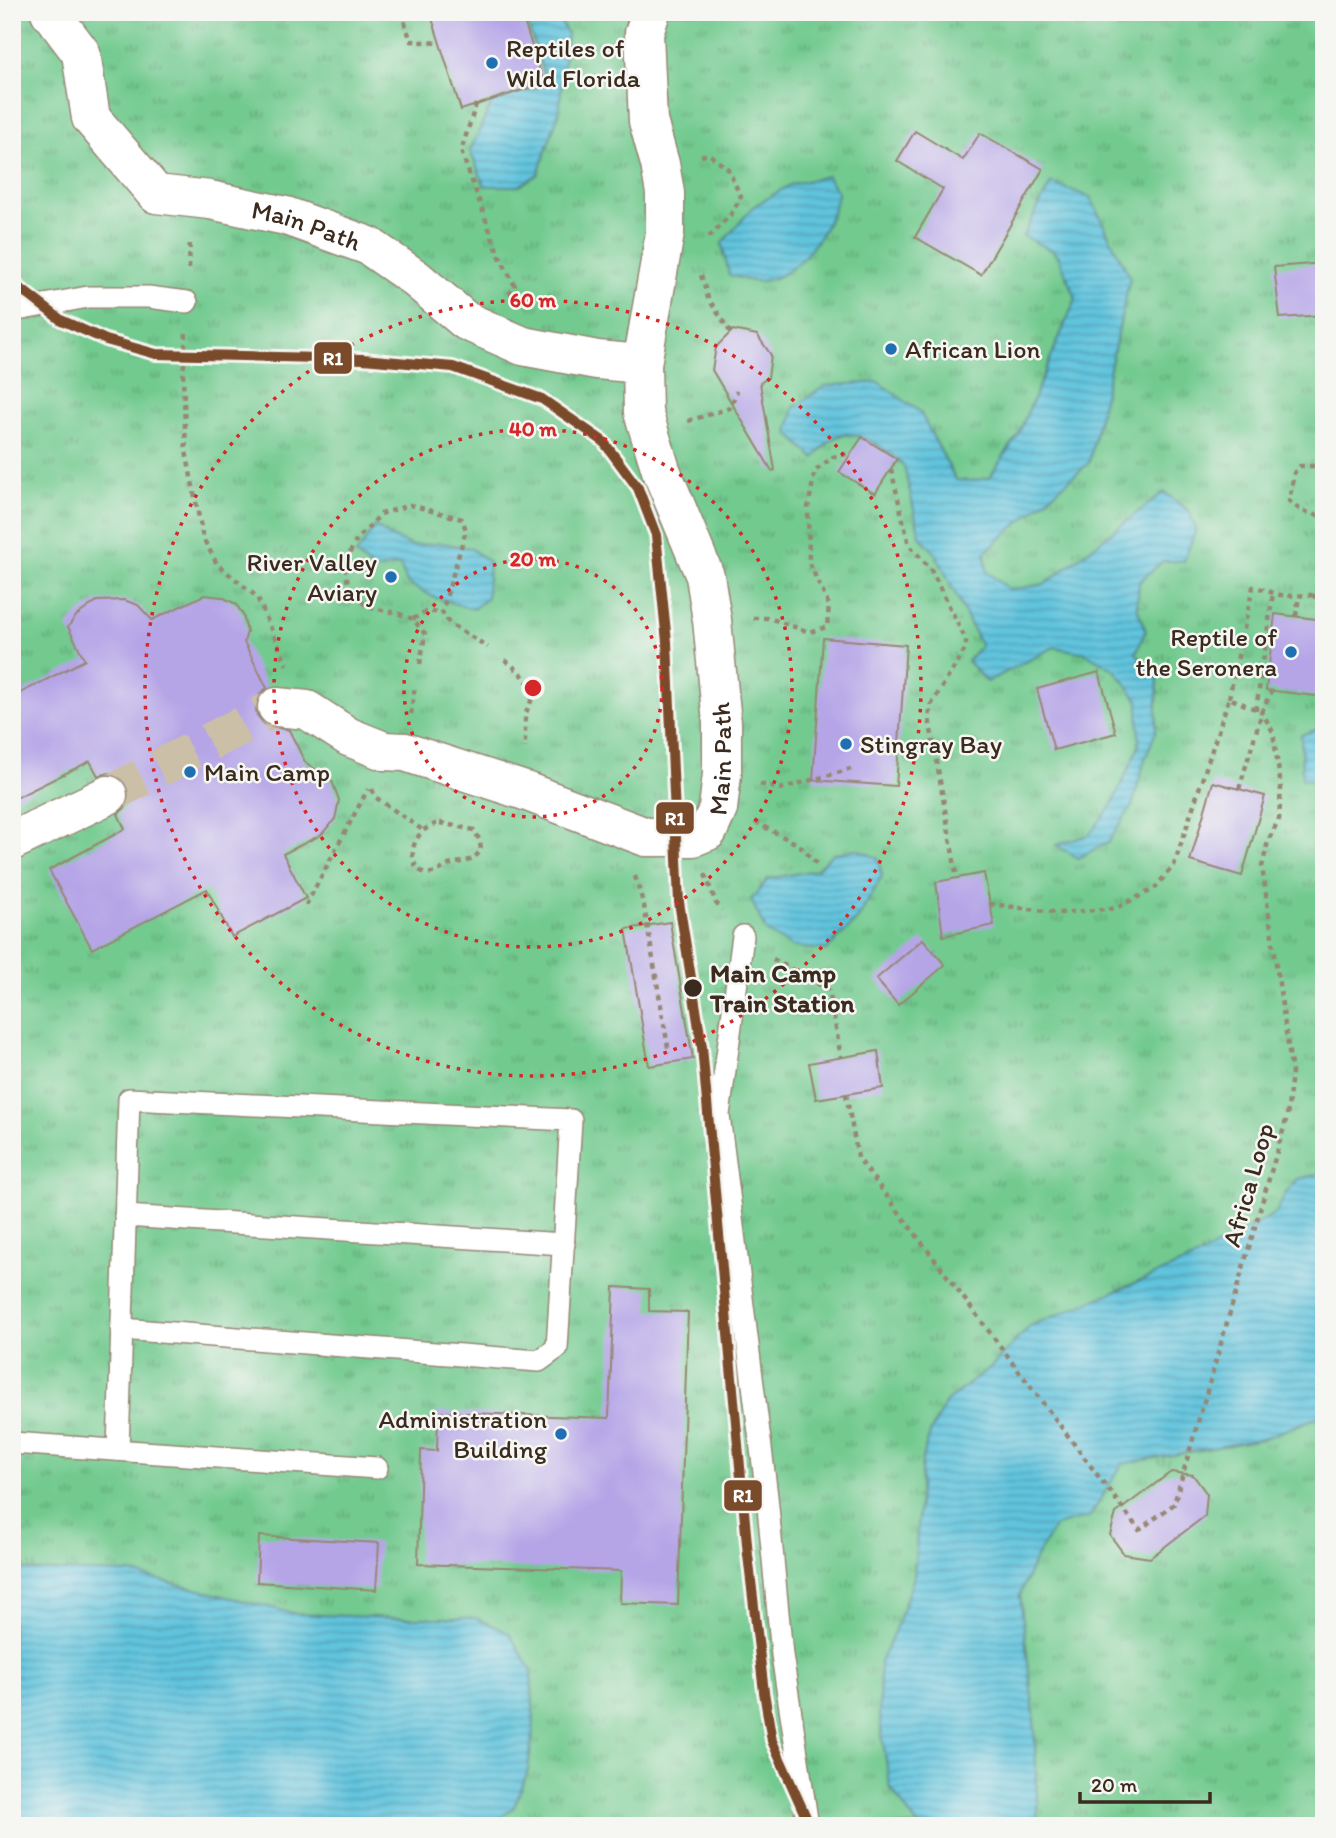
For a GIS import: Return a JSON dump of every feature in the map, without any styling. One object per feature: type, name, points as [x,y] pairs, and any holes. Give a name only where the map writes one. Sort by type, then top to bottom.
[{"type":"street","name":"Main Path","points":[[50,12],[81,53],[91,118],[156,194],[210,200],[286,216],[369,246],[415,278],[466,321],[523,346],[597,360],[642,364]]},
{"type":"street","name":"Main Path","points":[[292,708],[349,737],[384,751],[405,752],[525,791],[646,837],[711,807],[722,723],[705,576],[661,470],[643,412],[642,364],[665,233],[665,194],[648,121],[644,33],[651,12]]},
{"type":"street","points":[[12,841],[108,795]]},
{"type":"lane","points":[[12,311],[88,297],[148,297],[187,302]]},
{"type":"lane","points":[[746,941],[719,1115],[765,1482],[782,1655],[808,1826]]},
{"type":"lane","points":[[118,1450],[121,1329],[129,1099],[571,1120],[557,1348],[539,1360],[121,1329]]},
{"type":"lane","points":[[125,1216],[564,1244]]},
{"type":"lane","points":[[12,1443],[377,1468]]},
{"type":"path","points":[[401,12],[411,41],[440,43]]},
{"type":"path","points":[[523,17],[540,12]]},
{"type":"path","points":[[660,164],[709,154],[728,169],[741,197],[731,214],[707,238],[705,249]]},
{"type":"path","points":[[190,233],[183,378],[186,451],[203,538],[217,564],[257,597],[292,708]]},
{"type":"path","points":[[700,271],[708,298],[731,333]]},
{"type":"path","points":[[650,431],[730,408],[737,391]]},
{"type":"path","points":[[712,620],[769,618],[809,632],[827,627],[829,605],[809,563],[808,508],[815,471],[833,457],[851,453]]},
{"type":"path","points":[[1324,466],[1300,466],[1294,473],[1289,500],[1302,511],[1324,517]]},
{"type":"path","points":[[891,469],[909,545],[930,568],[966,640],[967,648],[932,705],[929,718],[957,878]]},
{"type":"path","points":[[420,664],[425,634],[413,619],[367,607],[348,586],[345,562],[357,538],[381,514],[410,505],[462,519],[466,530],[442,604],[442,612],[450,624],[488,647]]},
{"type":"path","points":[[1312,595],[1324,581]]},
{"type":"path","points":[[990,904],[1061,913],[1116,908],[1154,889],[1174,865],[1229,698],[1252,587],[1267,588],[1273,593],[1312,595],[1324,602]]},
{"type":"path","points":[[1239,789],[1259,711],[1273,593]]},
{"type":"path","points":[[1296,616],[1298,596]]},
{"type":"path","points":[[413,619],[425,612],[442,612]]},
{"type":"path","points":[[505,660],[520,672],[532,688],[531,701],[525,715],[525,791]]},
{"type":"path","points":[[1259,711],[1272,691]]},
{"type":"path","points":[[1229,698],[1259,711]]},
{"type":"path","name":"Africa Loop","points":[[846,1094],[858,1158],[1139,1530],[1174,1504],[1287,1117],[1292,1073],[1262,867],[1268,841],[1279,819],[1281,787],[1273,732],[1259,711]]},
{"type":"path","points":[[711,807],[851,769]]},
{"type":"path","points":[[306,905],[369,785]]},
{"type":"path","points":[[711,807],[762,824],[799,845],[817,864]]},
{"type":"path","points":[[711,807],[716,904],[746,941],[829,990],[841,1057]]},
{"type":"path","points":[[440,823],[474,830],[480,841],[481,851],[471,862],[453,864],[434,873],[418,869],[412,849],[415,840],[429,825],[440,823]]},
{"type":"path","points":[[621,828],[644,906],[669,1053]]},
{"type":"green space","points":[[12,12],[1324,12],[1324,1826],[12,1826]]},
{"type":"water","points":[[558,17],[567,33],[559,112],[538,174],[519,186],[485,186],[470,151],[492,102],[547,84],[528,25]]},
{"type":"water","points":[[827,176],[838,193],[834,206],[821,234],[801,260],[776,277],[762,281],[750,281],[729,275],[722,243],[754,206],[790,185]]},
{"type":"water","points":[[1051,183],[1090,197],[1130,278],[1089,463],[985,552],[987,572],[1010,590],[1045,584],[1164,492],[1189,511],[1196,529],[1184,561],[1163,561],[1139,582],[1137,607],[1146,631],[1136,653],[1158,677],[1156,731],[1132,806],[1108,842],[1078,858],[1056,845],[1089,835],[1112,805],[1139,746],[1138,700],[1115,670],[1085,653],[1054,647],[987,682],[967,661],[981,646],[936,554],[920,536],[904,466],[881,447],[852,435],[834,438],[814,458],[788,433],[794,407],[825,386],[878,382],[920,412],[956,480],[989,478],[1018,435],[1076,298],[1057,253],[1023,236]]},
{"type":"water","points":[[375,526],[412,546],[441,543],[470,548],[489,562],[487,598],[473,609],[433,597],[407,583],[400,565],[374,570],[356,555]]},
{"type":"water","points":[[1324,727],[1324,780],[1302,779],[1301,735]]},
{"type":"water","points":[[856,849],[878,858],[882,876],[858,919],[827,950],[792,947],[766,931],[751,900],[768,879],[816,870],[832,854]]},
{"type":"water","points":[[1324,1173],[1324,1419],[1316,1418],[1262,1439],[1122,1464],[1090,1517],[1055,1526],[1033,1563],[1020,1595],[1034,1713],[1038,1826],[918,1826],[890,1787],[879,1714],[880,1662],[914,1577],[922,1458],[930,1433],[946,1402],[992,1366],[1030,1326],[1194,1259],[1276,1213],[1285,1194],[1298,1179]]},
{"type":"water","points":[[12,1570],[131,1573],[296,1614],[476,1618],[509,1633],[531,1670],[534,1722],[528,1771],[514,1807],[492,1825],[485,1826],[12,1826]]},
{"type":"building","name":"Reptiles of Wild Florida","points":[[430,12],[521,12],[544,83],[461,110]]},
{"type":"building","points":[[915,131],[963,160],[980,133],[1043,169],[981,275],[915,237],[943,189],[897,161]]},
{"type":"building","points":[[1324,263],[1324,315],[1280,318],[1274,267]]},
{"type":"building","points":[[733,330],[757,335],[771,355],[768,378],[760,383],[775,470],[772,471],[712,370],[716,347]]},
{"type":"building","points":[[862,437],[897,459],[875,494],[839,472]]},
{"type":"building","name":"Main Camp","points":[[204,595],[222,597],[236,604],[243,615],[247,632],[244,642],[267,688],[255,704],[257,715],[265,725],[289,730],[305,762],[332,781],[339,800],[335,819],[321,835],[283,854],[306,898],[232,937],[207,889],[92,949],[49,870],[125,829],[118,814],[126,807],[130,796],[128,786],[120,777],[109,773],[98,776],[90,761],[12,800],[12,697],[85,660],[68,627],[76,616],[97,601],[124,600],[138,605],[152,620]]},
{"type":"building","points":[[1275,614],[1324,620],[1324,697],[1266,690]]},
{"type":"building","points":[[823,638],[906,645],[896,786],[813,780]]},
{"type":"building","points":[[1099,672],[1116,733],[1054,750],[1037,689]]},
{"type":"building","points":[[1213,782],[1265,796],[1242,876],[1190,861]]},
{"type":"building","points":[[984,873],[994,925],[943,936],[936,882]]},
{"type":"building","name":"Main Camp Train Station","points":[[670,922],[693,1059],[649,1066],[626,929]]},
{"type":"building","points":[[923,939],[945,965],[898,1005],[876,979]]},
{"type":"building","points":[[878,1051],[883,1088],[816,1099],[809,1063]]},
{"type":"building","name":"Administration Building","points":[[614,1287],[649,1289],[649,1311],[688,1312],[678,1605],[620,1603],[621,1571],[418,1564],[421,1450],[437,1451],[438,1412],[609,1418]]},
{"type":"building","points":[[1171,1472],[1193,1475],[1207,1494],[1205,1516],[1150,1558],[1124,1554],[1110,1535],[1116,1513]]},
{"type":"building","points":[[259,1536],[379,1543],[376,1590],[257,1582]]},
{"type":"tunnel","points":[[108,795],[277,707]]},
{"type":"transit line","name":"R1","points":[[12,282],[61,320],[106,340],[156,354],[363,359],[453,367],[542,399],[603,441],[638,488],[656,535],[667,642],[679,902],[702,1047],[748,1555],[764,1692],[772,1741],[810,1826]]},
{"type":"place","name":"Reptiles of Wild Florida","points":[[492,63]]},
{"type":"place","name":"African Lion","points":[[891,349]]},
{"type":"place","name":"River Valley Aviary","points":[[391,577]]},
{"type":"place","name":"Reptile of the Seronera","points":[[1291,652]]},
{"type":"place","name":"Stingray Bay","points":[[846,744]]},
{"type":"place","name":"Main Camp","points":[[190,772]]},
{"type":"place","name":"Main Camp Train Station","points":[[693,988]]},
{"type":"place","name":"Administration Building","points":[[561,1434]]}]
